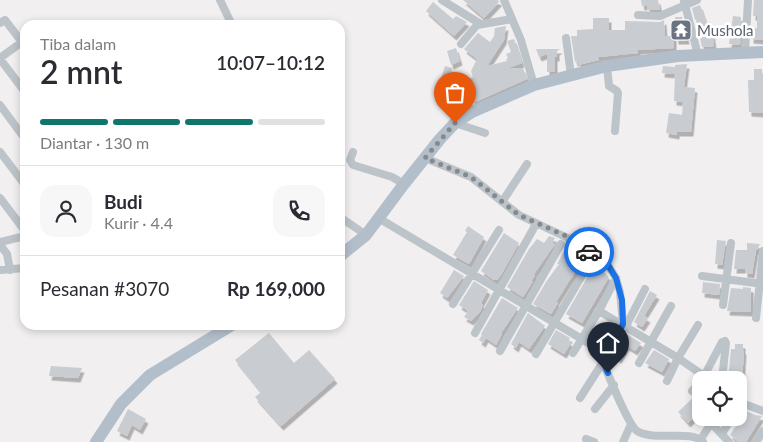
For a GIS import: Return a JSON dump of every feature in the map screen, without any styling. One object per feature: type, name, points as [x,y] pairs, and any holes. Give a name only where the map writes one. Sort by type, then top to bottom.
[{"type":"main road","points":[[345,252],[366,235],[380,219],[404,184],[459,120],[534,85],[607,66],[698,54],[763,52]]},
{"type":"main road","points":[[96,442],[121,404],[141,383],[161,368],[222,330]]},
{"type":"street","points":[[220,0],[230,20]]},
{"type":"street","points":[[442,0],[479,24]]},
{"type":"street","points":[[504,0],[521,40],[534,85]]},
{"type":"street","points":[[638,15],[660,16],[685,2],[697,0]]},
{"type":"street","points":[[745,52],[748,0]]},
{"type":"street","points":[[685,2],[698,54]]},
{"type":"street","points":[[461,44],[474,26],[512,19]]},
{"type":"street","points":[[0,23],[5,20],[20,40]]},
{"type":"street","points":[[566,38],[571,75]]},
{"type":"street","points":[[20,46],[0,59],[20,85]]},
{"type":"street","points":[[607,66],[609,86],[618,94],[615,131]]},
{"type":"street","points":[[465,91],[459,120],[484,133]]},
{"type":"street","points":[[0,106],[20,132]]},
{"type":"street","points":[[0,152],[20,178]]},
{"type":"street","points":[[353,152],[350,160],[353,165],[392,177],[404,184]]},
{"type":"street","points":[[425,158],[471,177],[519,215],[572,240],[608,265],[616,278],[622,300],[624,325]]},
{"type":"street","points":[[502,202],[527,164]]},
{"type":"street","points":[[0,198],[20,224]]},
{"type":"street","points":[[380,219],[607,354]]},
{"type":"street","points":[[345,220],[366,235]]},
{"type":"street","points":[[475,333],[536,224]]},
{"type":"street","points":[[453,304],[499,230]]},
{"type":"street","points":[[10,270],[7,254],[0,243],[20,237]]},
{"type":"street","points":[[722,305],[731,243]]},
{"type":"street","points":[[500,351],[561,244]]},
{"type":"street","points":[[756,318],[763,251]]},
{"type":"street","points":[[536,354],[587,267]]},
{"type":"street","points":[[0,270],[20,269]]},
{"type":"street","points":[[702,276],[761,284]]},
{"type":"street","points":[[573,353],[599,311],[616,278]]},
{"type":"street","points":[[580,398],[645,289]]},
{"type":"street","points":[[639,363],[671,306]]},
{"type":"street","points":[[599,311],[651,341],[695,371]]},
{"type":"street","points":[[666,380],[698,325]]},
{"type":"street","points":[[709,371],[722,342],[725,341],[723,371]]},
{"type":"street","points":[[603,362],[631,424],[642,434],[665,438],[690,436],[702,441],[711,423],[729,442]]},
{"type":"street","points":[[595,409],[614,384]]},
{"type":"street","points":[[747,406],[763,411]]},
{"type":"street","points":[[623,442],[631,424]]},
{"type":"street","points":[[722,434],[726,426]]},
{"type":"street","points":[[756,442],[763,431]]},
{"type":"building","points":[[463,0],[498,0],[499,2],[484,18]]},
{"type":"building","points":[[641,0],[658,0],[660,10],[648,10],[647,5],[642,6]]},
{"type":"building","points":[[754,0],[763,0],[763,40],[751,39],[752,29],[757,28],[757,16],[753,16]]},
{"type":"building","points":[[433,2],[453,19],[456,16],[467,22],[454,36],[426,11]]},
{"type":"building","points":[[700,5],[706,23],[711,22],[714,46],[702,47],[692,8]]},
{"type":"building","points":[[733,16],[741,17],[740,45],[729,44]]},
{"type":"building","points":[[675,17],[682,17],[687,40],[676,40]]},
{"type":"building","points":[[593,18],[609,18],[609,30],[625,30],[625,21],[660,22],[664,20],[665,36],[674,36],[674,48],[638,50],[638,53],[599,57],[599,60],[578,65],[578,61],[575,62],[571,36],[577,36],[577,30],[593,29]]},
{"type":"building","points":[[506,26],[504,40],[487,66],[507,61],[506,54],[511,52],[507,41],[514,39],[522,63],[508,68],[523,68],[527,79],[473,103],[470,89],[467,85],[460,88],[458,105],[435,98],[445,66],[452,68],[450,77],[462,81],[473,77],[471,71],[477,59],[464,49],[478,33],[490,42],[494,36],[495,28]]},
{"type":"building","points":[[456,48],[460,61],[451,65],[447,51]]},
{"type":"building","points":[[536,49],[560,49],[557,51],[557,57],[555,57],[555,71],[547,72],[547,54],[539,57]]},
{"type":"building","points":[[687,64],[684,87],[695,88],[691,132],[677,132],[677,135],[666,133],[669,113],[682,115],[683,102],[674,101],[675,74],[662,73],[663,66],[675,67],[675,65]]},
{"type":"building","points":[[754,69],[762,69],[763,113],[749,112],[748,80],[754,80]]},
{"type":"building","points":[[468,226],[484,237],[469,264],[453,255],[467,232],[465,231]]},
{"type":"building","points":[[504,233],[519,243],[501,275],[497,280],[494,280],[481,271]]},
{"type":"building","points":[[549,236],[555,238],[552,243],[555,244],[534,274],[531,281],[533,281],[523,297],[507,287],[537,239],[544,243]]},
{"type":"building","points":[[717,240],[726,241],[722,265],[715,264]]},
{"type":"building","points":[[747,243],[760,244],[756,250],[752,274],[745,273],[745,269],[734,269],[736,250],[747,250]]},
{"type":"building","points":[[568,244],[586,257],[556,302],[558,303],[551,314],[533,304],[559,264],[557,264]]},
{"type":"building","points":[[592,269],[600,274],[602,270],[609,277],[582,323],[566,314]]},
{"type":"building","points":[[454,270],[464,276],[447,298],[440,293]]},
{"type":"building","points":[[474,281],[488,290],[481,303],[483,305],[480,312],[471,321],[464,317],[468,311],[459,305]]},
{"type":"building","points":[[703,282],[720,284],[719,295],[702,293]]},
{"type":"building","points":[[743,287],[751,288],[751,312],[727,311],[731,288],[743,289]]},
{"type":"building","points":[[650,291],[657,295],[644,316],[648,318],[642,327],[634,322]]},
{"type":"building","points":[[502,298],[518,308],[501,333],[496,345],[486,338],[483,343],[479,340],[481,334]]},
{"type":"building","points":[[528,313],[545,326],[529,349],[519,342],[516,348],[511,344]]},
{"type":"building","points":[[556,330],[570,338],[568,341],[571,343],[564,354],[548,344]]},
{"type":"building","points":[[269,333],[294,363],[309,350],[335,379],[281,426],[255,397],[261,392],[235,360]]},
{"type":"building","points":[[625,333],[641,343],[635,351],[627,346],[619,359],[613,355]]},
{"type":"building","points":[[735,344],[743,344],[743,371],[729,371],[731,349],[735,349]]},
{"type":"building","points":[[654,350],[669,359],[662,372],[645,363]]},
{"type":"building","points":[[51,366],[82,368],[78,378],[49,376]]},
{"type":"building","points":[[692,399],[692,419],[688,423],[678,412]]},
{"type":"building","points":[[128,409],[146,419],[140,430],[132,425],[127,436],[117,431]]},
{"type":"building","points":[[747,411],[762,416],[746,442],[738,442],[730,435],[736,426],[747,426]]},
{"type":"way so far","points":[[455,123],[425,158],[471,177],[519,215],[566,236],[589,252]]},
{"type":"place","name":"Mushola","points":[[681,30]]},
{"type":"route","points":[[589,252],[608,265],[616,278],[622,300],[623,324],[603,362],[608,373]]}]
